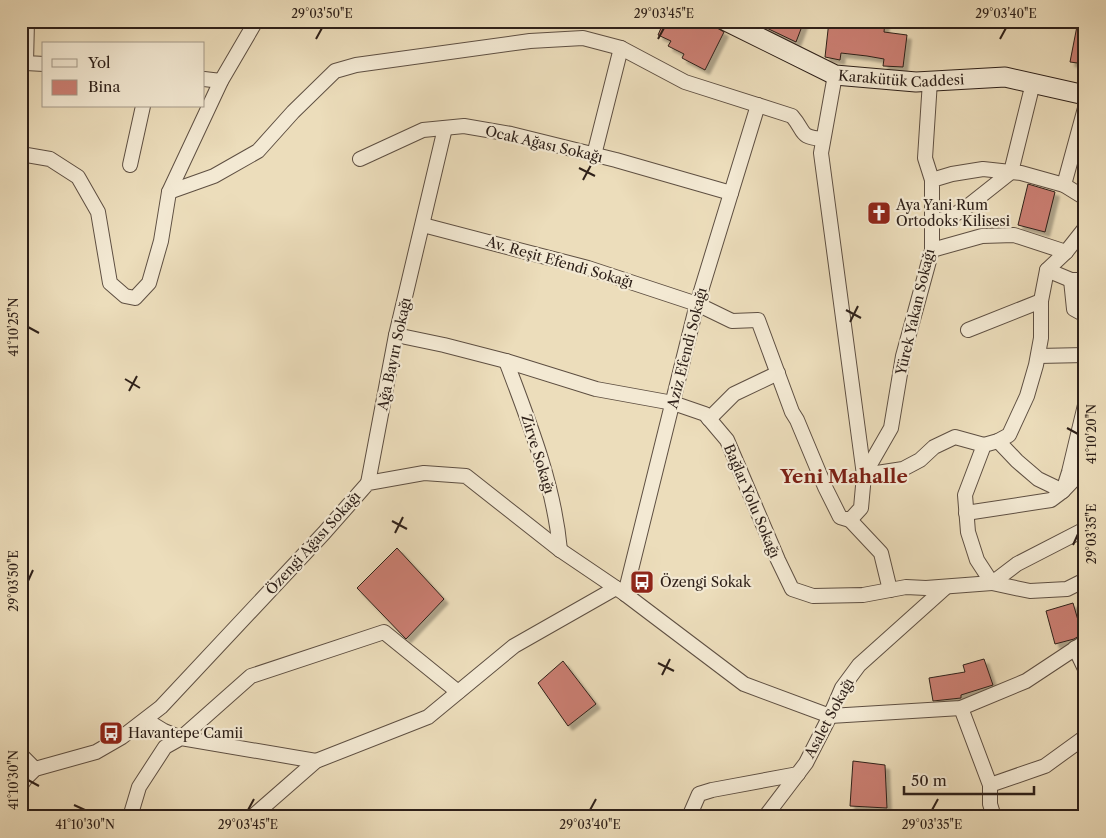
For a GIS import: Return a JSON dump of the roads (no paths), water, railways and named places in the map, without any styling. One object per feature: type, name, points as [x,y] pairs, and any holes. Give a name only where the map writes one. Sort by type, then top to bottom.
[{"type":"main road","name":"Karakütük Caddesi","points":[[726,21],[835,75],[916,82],[1005,77],[1085,95]]},
{"type":"street","points":[[27,21],[26,62],[42,64]]},
{"type":"street","points":[[21,154],[50,159],[78,177],[98,212],[110,282],[125,296],[135,298],[149,284],[161,241],[169,192],[221,81],[256,21]]},
{"type":"street","points":[[169,192],[214,176],[258,151],[293,112],[336,71],[356,65],[530,41],[583,38],[621,48],[685,82],[792,116],[803,134],[809,138],[823,139]]},
{"type":"street","points":[[594,155],[621,48]]},
{"type":"street","points":[[835,75],[821,153],[864,475],[861,508],[850,520]]},
{"type":"street","points":[[205,79],[221,81]]},
{"type":"street","name":"Yürek Yakan Sokağı","points":[[864,475],[891,428],[903,356],[932,250],[932,180],[925,158],[930,81]]},
{"type":"street","points":[[932,222],[947,218],[963,210],[1011,172],[1033,83]]},
{"type":"street","name":"Aziz Efendi Sokağı","points":[[620,591],[673,403],[697,304],[758,105]]},
{"type":"street","points":[[130,165],[143,108]]},
{"type":"street","points":[[1064,186],[1085,108]]},
{"type":"street","name":"Ocak Ağası Sokağı","points":[[360,159],[423,130],[464,126],[511,134],[731,193]]},
{"type":"street","name":"Ağa Bayırı Sokağı","points":[[368,483],[396,335],[445,128]]},
{"type":"street","points":[[932,180],[952,174],[983,170],[1021,173],[1064,186],[1085,198]]},
{"type":"street","name":"Av. Reşit Efendi Sokağı","points":[[423,225],[588,268],[697,304],[732,320],[758,320],[778,374]]},
{"type":"street","points":[[864,475],[902,469],[920,460],[934,447],[955,437],[984,445],[1009,435],[1027,396],[1038,356],[1041,338],[1041,301],[1047,270],[1066,252],[1084,230]]},
{"type":"street","points":[[932,250],[982,236],[1014,234],[1066,252]]},
{"type":"street","points":[[1047,270],[1078,280],[1074,309],[1085,315]]},
{"type":"street","points":[[968,330],[1041,301]]},
{"type":"street","name":"Bağlar Yolu Sokağı","points":[[396,335],[506,361],[596,389],[673,403],[705,414],[727,440],[792,589],[813,596],[863,595],[906,587],[926,588],[992,583],[1030,591],[1067,589],[1085,580]]},
{"type":"street","points":[[1038,356],[1085,355]]},
{"type":"street","name":"Zirve Sokağı","points":[[506,361],[544,468],[558,528],[560,550]]},
{"type":"street","points":[[709,419],[734,394],[778,374],[792,412],[840,517],[850,520],[881,553],[890,590]]},
{"type":"street","points":[[1062,491],[1069,472],[1085,405]]},
{"type":"street","points":[[998,441],[1016,461],[1038,479],[1062,491]]},
{"type":"street","points":[[984,445],[965,496],[968,532],[978,560],[992,583],[1017,564],[1085,529]]},
{"type":"street","points":[[966,513],[1051,500],[1085,468]]},
{"type":"street","name":"Özengi Ağası Sokağı","points":[[35,769],[96,752],[146,720],[161,707],[254,608],[368,483],[424,473],[466,476],[560,550],[620,591],[744,684],[830,716]]},
{"type":"street","name":"Asalet Sokağı","points":[[766,817],[806,763],[842,688],[859,665],[946,587]]},
{"type":"street","points":[[252,817],[316,761],[428,717],[514,646],[620,591]]},
{"type":"street","points":[[130,817],[139,787],[165,747],[181,738],[251,676],[384,632],[458,692]]},
{"type":"street","points":[[830,716],[962,708],[1026,681],[1080,645],[1085,669]]},
{"type":"street","points":[[962,708],[990,785],[990,804],[994,817]]},
{"type":"street","points":[[146,720],[164,731],[181,738],[316,761]]},
{"type":"street","points":[[990,785],[1045,766],[1085,737]]},
{"type":"street","points":[[21,755],[35,769],[21,786]]},
{"type":"street","points":[[688,817],[699,794],[798,774]]},
{"type":"place","name":"Aya Yani Rum Ortodoks Kilisesi","points":[[879,213]]},
{"type":"place","name":"Özengi Sokak","points":[[642,582]]},
{"type":"place","name":"Havantepe Camii","points":[[111,733]]},
{"type":"district","name":"Yeni Mahalle","points":[[844,476]]}]
